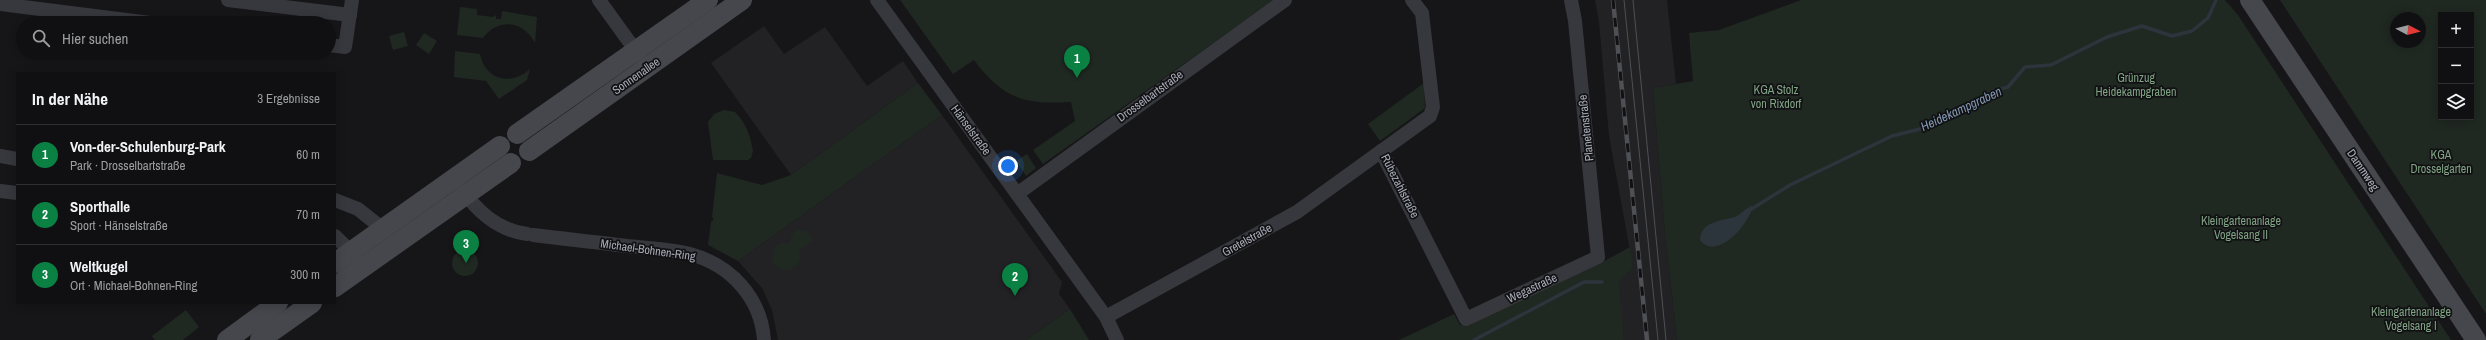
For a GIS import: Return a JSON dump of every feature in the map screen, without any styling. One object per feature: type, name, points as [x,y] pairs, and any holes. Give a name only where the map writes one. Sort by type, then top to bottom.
[{"type":"main road","name":"Sonnenallee","points":[[517,134],[708,0]]},
{"type":"main road","name":"Sonnenallee","points":[[529,151],[742,0]]},
{"type":"main road","name":"Dammweg","points":[[2250,0],[2476,340]]},
{"type":"main road","points":[[336,262],[500,146]]},
{"type":"main road","points":[[336,286],[512,163]]},
{"type":"main road","points":[[227,340],[277,304]]},
{"type":"main road","points":[[260,340],[311,304]]},
{"type":"street","points":[[228,0],[350,15]]},
{"type":"street","points":[[336,46],[345,47],[352,0]]},
{"type":"street","points":[[599,0],[647,68]]},
{"type":"street","name":"Hänselstraße","points":[[877,0],[1106,317],[1117,340]]},
{"type":"street","name":"Drosselbartstraße","points":[[1017,194],[1285,0]]},
{"type":"street","name":"Rübezahlstraße","points":[[1412,0],[1422,13],[1432,111],[1381,151],[1466,319]]},
{"type":"street","name":"Planetenstraße","points":[[1571,0],[1575,21],[1598,257]]},
{"type":"street","points":[[0,4],[95,16]]},
{"type":"street","name":"Gretelstraße","points":[[1106,317],[1297,212],[1381,151]]},
{"type":"street","points":[[0,156],[16,158]]},
{"type":"street","name":"Michael-Bohnen-Ring","points":[[454,179],[466,195],[490,221],[513,231],[681,252],[706,259],[731,275],[748,293],[758,312],[764,340]]},
{"type":"street","points":[[0,191],[16,193]]},
{"type":"street","points":[[336,200],[358,209],[383,229]]},
{"type":"street","points":[[336,237],[352,251],[364,266]]},
{"type":"street","name":"Wegastraße","points":[[1466,319],[1598,257]]},
{"type":"shaded area","points":[[1595,0],[1667,0],[1676,84],[1653,88],[1665,234],[1677,340],[1624,340],[1618,283],[1633,267],[1609,136],[1599,22]]},
{"type":"shaded area","points":[[764,26],[784,54],[825,27],[867,86],[903,61],[918,83],[791,175],[711,63]]},
{"type":"shaded area","points":[[942,115],[1062,282],[1059,294],[1070,309],[1026,340],[778,340],[772,310],[762,288],[738,261]]},
{"type":"shaded area","points":[[1753,206],[1745,222],[1731,238],[1723,244],[1707,246],[1700,240],[1701,234],[1708,225],[1735,217]]},
{"type":"green space","points":[[900,0],[1274,0],[1043,164],[1033,150],[1075,121],[1071,102],[1040,102],[1015,96],[994,83],[974,60],[953,74]]},
{"type":"green space","points":[[1801,0],[2225,0],[2238,15],[2451,340],[1677,340],[1665,234],[1653,88],[1693,81],[1689,33],[1719,30]]},
{"type":"green space","name":"KGA Drosselgarten","points":[[2280,0],[2486,0],[2486,314]]},
{"type":"green space","points":[[460,7],[477,9],[477,15],[493,17],[496,15],[496,19],[501,19],[502,11],[537,17],[535,43],[530,35],[524,30],[510,24],[496,27],[483,38],[457,35]]},
{"type":"green space","points":[[404,32],[408,46],[393,50],[389,36]]},
{"type":"green space","points":[[424,33],[437,41],[429,54],[416,45]]},
{"type":"green space","points":[[455,51],[480,54],[487,69],[499,78],[514,78],[522,75],[530,69],[527,80],[499,99],[486,81],[454,77]]},
{"type":"green space","points":[[918,83],[942,115],[738,261],[708,245],[711,222],[714,219],[712,217],[717,173],[762,185],[791,175]]},
{"type":"green space","points":[[1424,83],[1425,108],[1380,141],[1368,124]]},
{"type":"green space","points":[[724,110],[735,112],[745,126],[753,151],[751,158],[748,160],[713,160],[708,122],[714,114]]},
{"type":"green space","points":[[1027,154],[1036,168],[1026,176],[1016,161]]},
{"type":"green space","points":[[799,230],[807,231],[813,240],[799,251],[800,257],[795,267],[785,270],[780,269],[772,261],[773,250],[779,244],[789,243],[793,233]]},
{"type":"green space","points":[[1630,247],[1633,267],[1619,283],[1624,340],[1399,340],[1454,314],[1460,325],[1599,264]]},
{"type":"green space","points":[[465,250],[474,254],[478,263],[474,272],[465,276],[456,272],[452,263],[456,254]]},
{"type":"green space","points":[[1070,309],[1089,340],[1026,340]]},
{"type":"green space","points":[[186,310],[199,327],[183,340],[155,340],[152,336]]},
{"type":"waterway","name":"Heidekampgraben","points":[[1750,210],[1790,185],[1892,136],[1920,129],[1993,91],[2008,87],[2025,67],[2051,65],[2107,37],[2142,26],[2172,36],[2192,31],[2208,18],[2216,0]]},
{"type":"waterway","name":"Heidekampgraben","points":[[1474,340],[1584,282],[1602,282]]},
{"type":"tram line","points":[[1624,0],[1658,340]]},
{"type":"tram line","points":[[1633,0],[1666,340]]},
{"type":"railway","points":[[1613,0],[1647,340]]},
{"type":"place","name":"Von-der-Schulenburg-Park","points":[[1077,78]]},
{"type":"place","name":"Weltkugel","points":[[466,263]]},
{"type":"place","name":"Sporthalle","points":[[1015,296]]},
{"type":"park label","name":"Grünzug Heidekampgraben","points":[[2136,85]]},
{"type":"park label","name":"KGA Stolz von Rixdorf","points":[[1776,97]]},
{"type":"park label","name":"Kleingartenanlage Vogelsang II","points":[[2241,228]]},
{"type":"park label","name":"Kleingartenanlage Vogelsang I","points":[[2411,319]]}]
